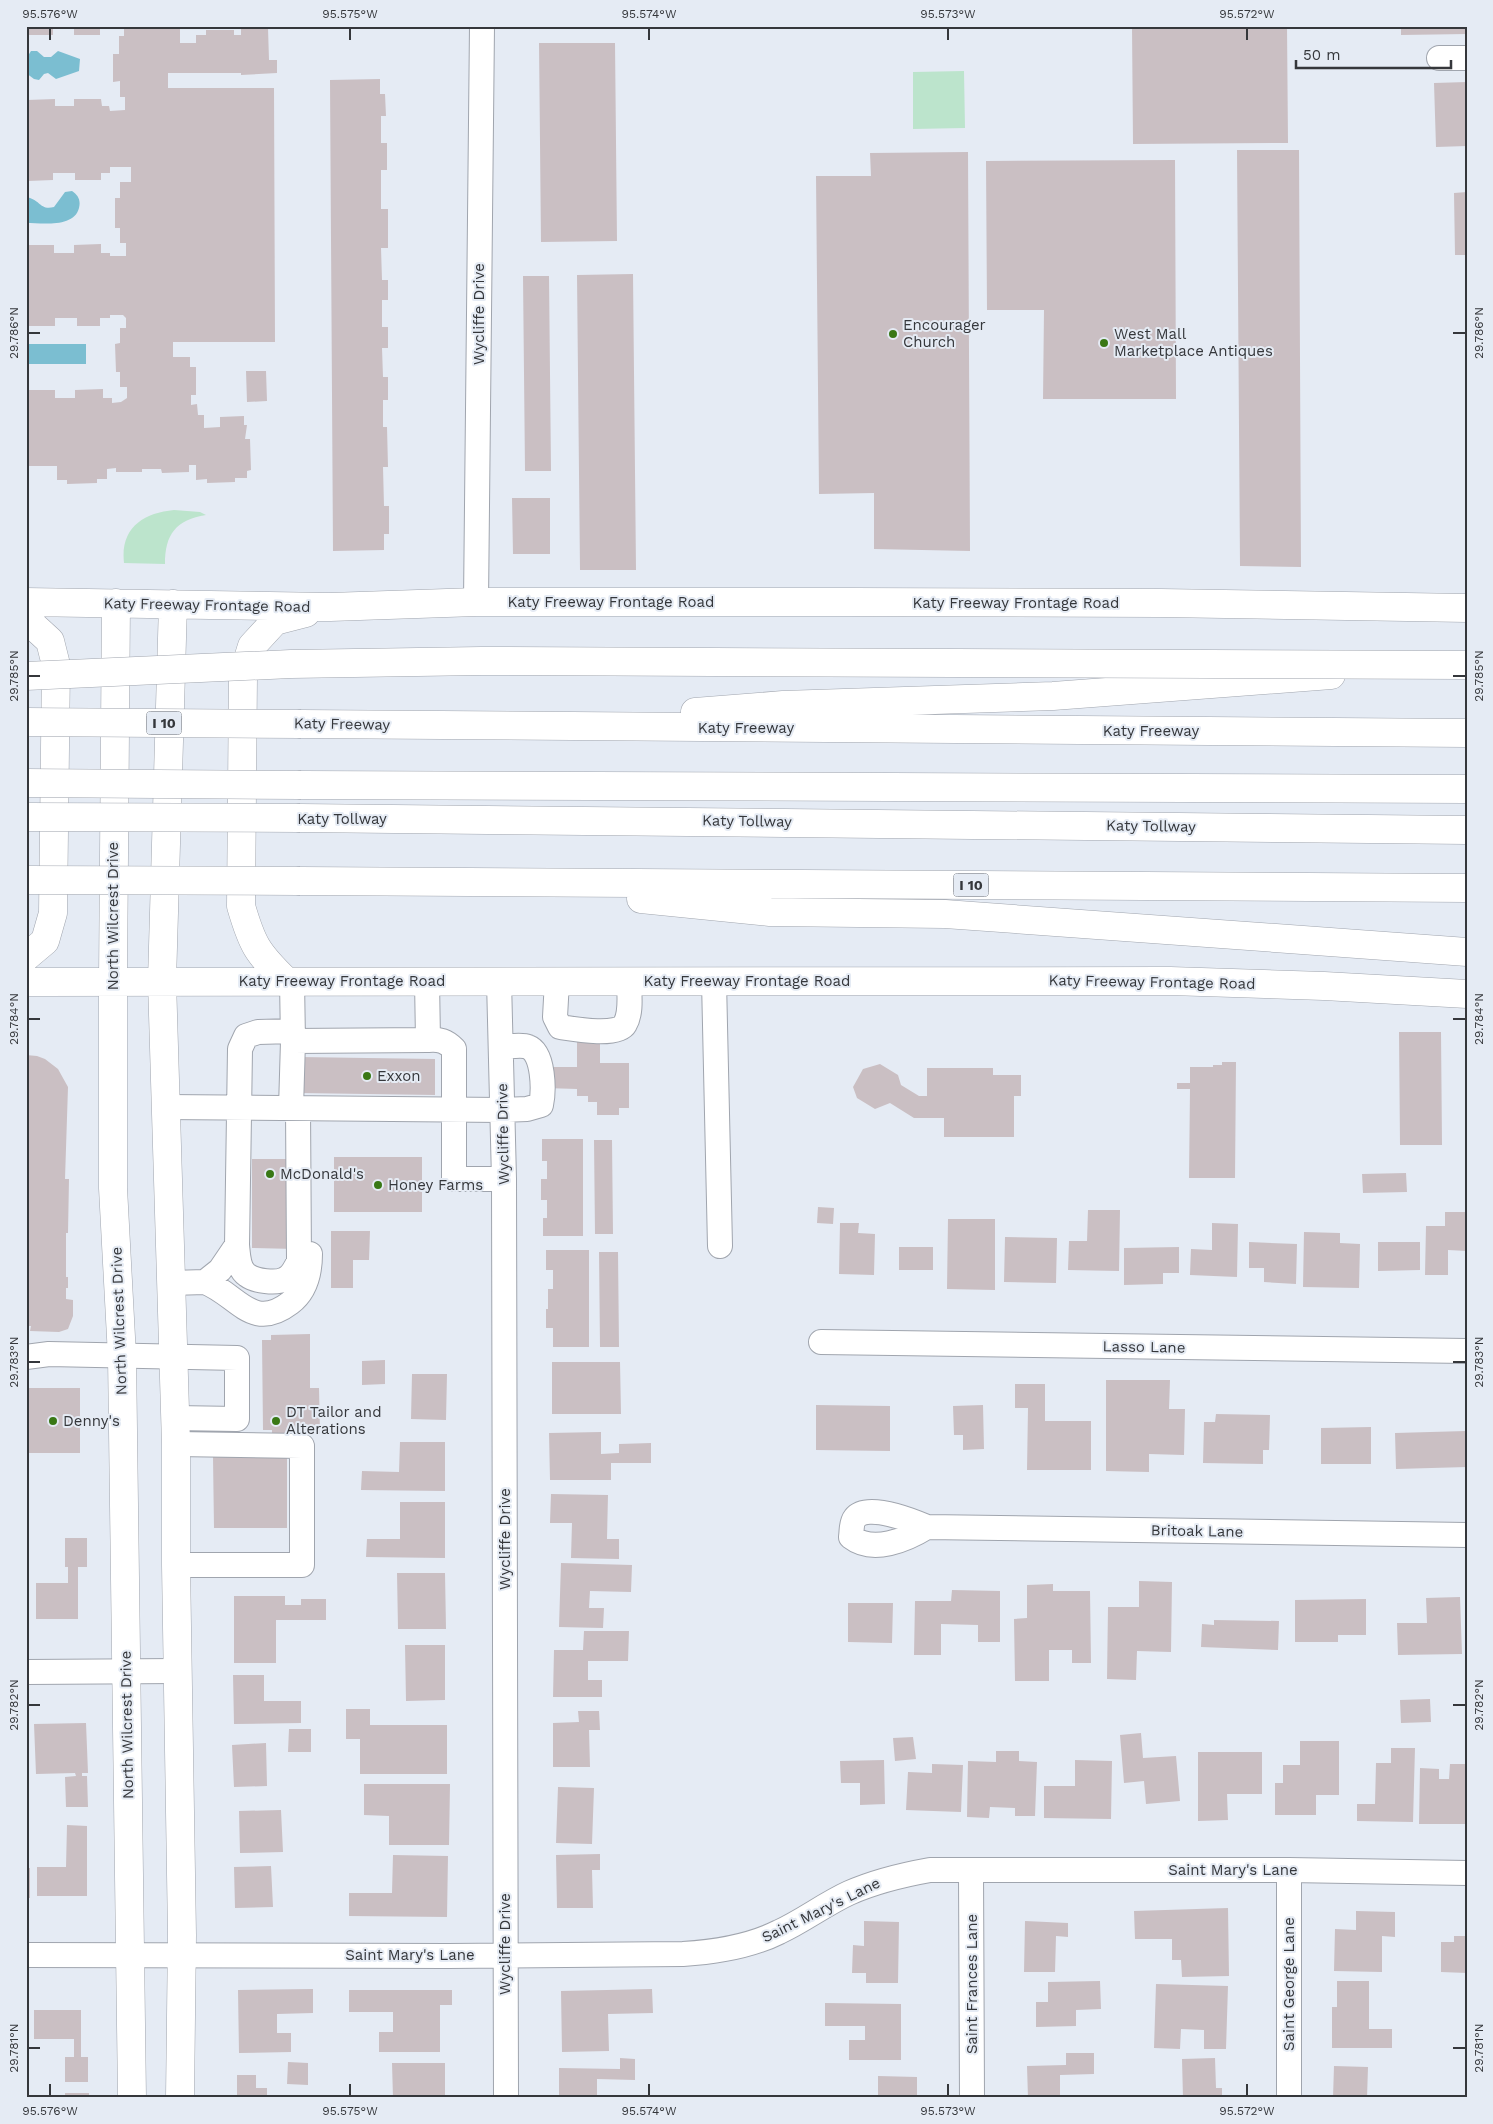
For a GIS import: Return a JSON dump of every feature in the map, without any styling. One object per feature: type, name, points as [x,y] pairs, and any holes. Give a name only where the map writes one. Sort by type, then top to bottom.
[{"type":"main road","name":"Katy Freeway Frontage Road","points":[[26,602],[330,607],[476,602],[1152,603],[1467,608]]},
{"type":"main road","name":"North Wilcrest Drive","points":[[116,603],[113,1188],[122,1356],[132,2098]]},
{"type":"main road","points":[[173,604],[162,981],[176,1431],[176,1565],[182,1954],[180,2098]]},
{"type":"main road","points":[[289,981],[263,959],[250,937],[241,906],[243,675],[252,646],[275,621],[330,607]]},
{"type":"main road","points":[[26,619],[50,641],[56,665],[53,913],[45,941],[26,957]]},
{"type":"main road","points":[[26,676],[291,664],[481,661],[1467,666]]},
{"type":"main road","points":[[512,726],[783,704],[1052,696],[1467,666]]},
{"type":"main road","name":"Katy Freeway","points":[[26,722],[1467,733]]},
{"type":"main road","points":[[26,783],[1467,789]]},
{"type":"main road","name":"Katy Tollway","points":[[26,816],[1467,830]]},
{"type":"main road","name":"I 10","points":[[26,880],[1467,888]]},
{"type":"main road","points":[[475,882],[770,912],[945,914],[1467,952]]},
{"type":"main road","name":"Katy Freeway Frontage Road","points":[[26,982],[1170,981],[1333,986],[1467,994]]},
{"type":"street","name":"Wycliffe Drive","points":[[476,602],[482,26]]},
{"type":"street","points":[[1439,58],[1467,58]]},
{"type":"street","points":[[171,1283],[205,1282],[219,1288],[230,1299],[244,1307],[266,1315],[279,1311],[295,1299],[308,1279],[300,1108],[289,981]]},
{"type":"street","points":[[427,981],[428,1040]]},
{"type":"street","name":"Wycliffe Drive","points":[[499,981],[504,1178],[506,2098]]},
{"type":"street","points":[[557,981],[555,1017],[560,1027]]},
{"type":"street","points":[[560,1027],[580,1030],[618,1031],[624,1026],[629,1014],[629,981]]},
{"type":"street","points":[[714,981],[720,1246]]},
{"type":"street","points":[[536,1051],[560,1027]]},
{"type":"street","points":[[300,1108],[300,1261],[288,1277],[277,1281],[262,1280],[246,1274],[239,1255],[240,1048],[246,1036],[258,1032],[293,1036],[439,1039],[447,1042],[454,1049],[454,1179],[504,1178]]},
{"type":"street","points":[[166,1107],[502,1110],[527,1109],[541,1105],[541,1064],[536,1051],[526,1046],[500,1047]]},
{"type":"street","points":[[205,1282],[239,1255]]},
{"type":"street","name":"Lasso Lane","points":[[821,1342],[1467,1351]]},
{"type":"street","points":[[26,1357],[49,1354],[237,1358],[237,1419],[176,1431]]},
{"type":"street","points":[[176,1431],[302,1446],[302,1565],[176,1565]]},
{"type":"street","name":"Britoak Lane","points":[[927,1527],[1467,1534]]},
{"type":"street","points":[[26,1672],[178,1671]]},
{"type":"street","name":"Saint Mary's Lane","points":[[26,1954],[683,1954],[717,1952],[751,1944],[779,1932],[848,1893],[886,1878],[930,1870],[1289,1870],[1467,1873]]},
{"type":"street","name":"Saint George Lane","points":[[1289,1870],[1289,2098]]},
{"type":"street","name":"Saint Frances Lane","points":[[972,1871],[972,2098]]},
{"type":"green space","points":[[964,71],[965,128],[913,129],[913,72]]},
{"type":"green space","points":[[174,510],[200,512],[206,515],[187,521],[174,530],[167,544],[165,564],[124,563],[126,540],[136,524],[153,515]]},
{"type":"water","points":[[31,51],[37,51],[44,57],[51,57],[58,51],[80,59],[79,71],[56,79],[48,73],[44,74],[39,80],[34,79],[26,73],[26,59]]},
{"type":"water","points":[[72,191],[76,194],[80,205],[76,214],[71,219],[48,224],[26,223],[26,197],[49,208],[54,207],[65,192]]},
{"type":"water","points":[[26,344],[86,344],[86,364],[26,364]]},
{"type":"building","points":[[28,26],[53,26],[53,35],[28,35]]},
{"type":"building","points":[[74,26],[100,26],[100,35],[74,35]]},
{"type":"building","points":[[124,26],[187,26],[187,28],[180,28],[180,43],[196,43],[196,35],[206,35],[206,30],[234,30],[234,35],[241,35],[241,26],[268,28],[269,60],[277,60],[277,73],[241,75],[241,73],[168,73],[168,88],[274,88],[275,342],[173,342],[173,357],[190,357],[190,367],[196,367],[196,395],[191,395],[191,405],[197,404],[198,415],[204,415],[204,428],[220,427],[220,417],[244,416],[244,425],[247,425],[245,439],[250,439],[251,470],[247,471],[247,478],[235,478],[235,482],[207,483],[207,479],[196,480],[196,465],[189,465],[189,472],[162,473],[161,469],[142,469],[142,472],[116,472],[116,468],[107,469],[107,479],[97,479],[97,483],[67,484],[67,480],[57,480],[57,466],[26,466],[26,398],[28,398],[28,390],[55,390],[55,398],[75,398],[75,390],[103,389],[103,398],[112,398],[112,403],[121,402],[127,398],[127,387],[120,387],[120,372],[116,372],[115,344],[120,343],[120,328],[126,328],[126,318],[123,315],[110,315],[110,318],[100,318],[100,326],[77,326],[77,318],[55,318],[55,326],[29,326],[29,318],[26,318],[26,253],[29,253],[29,245],[54,245],[54,253],[74,253],[74,245],[101,244],[101,253],[110,253],[110,256],[126,256],[126,243],[120,243],[120,228],[115,228],[115,198],[120,198],[120,182],[131,182],[131,167],[110,167],[110,173],[101,173],[101,180],[75,180],[75,173],[53,173],[53,180],[28,181],[28,173],[26,173],[27,100],[55,99],[55,106],[74,106],[74,99],[101,99],[102,106],[109,106],[110,111],[125,110],[125,97],[120,97],[120,81],[113,82],[113,54],[119,54],[119,36],[124,36]]},
{"type":"building","points":[[1132,26],[1287,26],[1288,143],[1133,144]]},
{"type":"building","points":[[1401,26],[1467,26],[1467,34],[1401,35]]},
{"type":"building","points":[[539,43],[615,43],[617,241],[541,242]]},
{"type":"building","points":[[380,79],[380,94],[385,94],[386,116],[381,116],[381,143],[387,143],[387,170],[381,170],[381,209],[388,209],[388,248],[381,248],[382,280],[388,280],[388,300],[382,300],[382,327],[388,327],[388,348],[382,348],[383,377],[388,377],[388,400],[383,400],[383,427],[387,427],[388,467],[383,467],[384,506],[389,506],[389,534],[384,534],[384,550],[333,551],[330,80]]},
{"type":"building","points":[[1467,82],[1467,146],[1436,147],[1434,83]]},
{"type":"building","points":[[1237,150],[1299,150],[1301,567],[1240,566]]},
{"type":"building","name":"Encourager Church","points":[[968,152],[970,551],[874,549],[874,493],[819,494],[816,176],[871,176],[870,153]]},
{"type":"building","points":[[1175,160],[1176,399],[1043,399],[1044,310],[987,310],[986,161]]},
{"type":"building","points":[[1467,192],[1467,255],[1455,255],[1454,193]]},
{"type":"building","points":[[633,274],[636,570],[580,570],[577,275]]},
{"type":"building","points":[[523,276],[549,276],[551,471],[525,471]]},
{"type":"building","points":[[246,371],[266,371],[267,401],[247,402]]},
{"type":"building","points":[[512,498],[550,498],[550,554],[513,554]]},
{"type":"building","points":[[1399,1032],[1441,1032],[1442,1145],[1400,1145]]},
{"type":"building","points":[[577,1033],[600,1033],[600,1063],[629,1063],[629,1108],[619,1108],[619,1115],[597,1115],[597,1102],[588,1102],[588,1096],[577,1096],[577,1089],[545,1088],[545,1067],[577,1067]]},
{"type":"building","points":[[26,1055],[45,1059],[58,1069],[68,1087],[65,1179],[69,1179],[68,1233],[66,1233],[66,1277],[68,1277],[68,1288],[66,1288],[66,1299],[73,1300],[73,1316],[68,1329],[59,1332],[30,1331],[31,1326],[26,1326]]},
{"type":"building","name":"Exxon","points":[[299,1057],[435,1059],[435,1095],[299,1093]]},
{"type":"building","points":[[1222,1062],[1236,1062],[1235,1178],[1189,1178],[1190,1089],[1177,1089],[1177,1083],[1190,1083],[1190,1067],[1213,1067],[1213,1065],[1222,1065]]},
{"type":"building","points":[[880,1064],[898,1075],[901,1085],[919,1096],[927,1096],[927,1068],[993,1068],[993,1075],[1021,1075],[1021,1096],[1014,1096],[1014,1137],[944,1137],[944,1118],[914,1118],[890,1103],[875,1109],[857,1098],[853,1087],[863,1069]]},
{"type":"building","points":[[542,1139],[583,1139],[583,1236],[543,1236],[543,1218],[547,1218],[547,1200],[541,1200],[541,1179],[547,1179],[547,1161],[542,1161]]},
{"type":"building","points":[[594,1140],[612,1140],[613,1234],[595,1234]]},
{"type":"building","name":"Honey Farms","points":[[334,1157],[422,1157],[422,1212],[334,1212]]},
{"type":"building","points":[[252,1159],[293,1159],[295,1249],[252,1248]]},
{"type":"building","points":[[1406,1173],[1407,1192],[1363,1193],[1362,1174]]},
{"type":"building","points":[[818,1207],[834,1208],[833,1224],[817,1223]]},
{"type":"building","points":[[1088,1210],[1120,1210],[1119,1271],[1068,1270],[1069,1241],[1087,1241]]},
{"type":"building","points":[[1445,1212],[1467,1212],[1467,1251],[1448,1250],[1448,1275],[1425,1275],[1426,1226],[1445,1226]]},
{"type":"building","points":[[948,1219],[995,1219],[995,1290],[947,1289]]},
{"type":"building","points":[[840,1223],[859,1223],[858,1233],[875,1234],[874,1275],[839,1274]]},
{"type":"building","points":[[1212,1223],[1238,1224],[1237,1277],[1190,1275],[1191,1249],[1212,1250]]},
{"type":"building","points":[[331,1231],[370,1231],[369,1260],[353,1260],[353,1288],[331,1288]]},
{"type":"building","points":[[1304,1232],[1340,1233],[1340,1243],[1360,1244],[1359,1288],[1303,1287]]},
{"type":"building","points":[[1005,1237],[1057,1238],[1056,1283],[1004,1282]]},
{"type":"building","points":[[1249,1242],[1297,1244],[1296,1284],[1264,1282],[1264,1268],[1249,1268]]},
{"type":"building","points":[[1378,1242],[1420,1242],[1420,1270],[1378,1271]]},
{"type":"building","points":[[899,1247],[933,1247],[933,1270],[899,1270]]},
{"type":"building","points":[[1179,1247],[1179,1273],[1163,1273],[1163,1284],[1124,1285],[1124,1248]]},
{"type":"building","points":[[546,1250],[589,1250],[589,1347],[553,1347],[553,1328],[546,1328],[548,1289],[553,1289],[553,1270],[546,1270]]},
{"type":"building","points":[[599,1252],[618,1252],[619,1347],[600,1347]]},
{"type":"building","points":[[310,1334],[310,1388],[319,1388],[320,1434],[272,1434],[272,1430],[263,1430],[262,1340],[271,1340],[271,1335]]},
{"type":"building","points":[[385,1360],[385,1384],[362,1385],[362,1361]]},
{"type":"building","points":[[552,1362],[620,1362],[621,1414],[552,1414]]},
{"type":"building","points":[[412,1374],[447,1374],[446,1420],[411,1419]]},
{"type":"building","points":[[1106,1380],[1170,1380],[1169,1409],[1185,1409],[1184,1455],[1149,1454],[1149,1472],[1106,1471]]},
{"type":"building","points":[[1015,1384],[1045,1384],[1045,1421],[1091,1421],[1091,1470],[1027,1470],[1028,1408],[1015,1408]]},
{"type":"building","name":"Denny's","points":[[26,1388],[80,1388],[80,1453],[26,1453]]},
{"type":"building","points":[[816,1405],[890,1406],[890,1451],[816,1450]]},
{"type":"building","points":[[983,1405],[984,1449],[963,1450],[963,1435],[954,1435],[953,1406]]},
{"type":"building","points":[[1216,1414],[1270,1415],[1269,1450],[1263,1450],[1263,1464],[1203,1463],[1204,1422],[1215,1422]]},
{"type":"building","points":[[1371,1427],[1371,1464],[1321,1464],[1321,1428]]},
{"type":"building","points":[[1466,1431],[1467,1467],[1396,1469],[1395,1433]]},
{"type":"building","points":[[601,1432],[601,1454],[619,1453],[619,1444],[651,1443],[651,1463],[611,1463],[611,1480],[550,1480],[549,1433]]},
{"type":"building","points":[[400,1442],[445,1442],[445,1491],[361,1490],[362,1471],[399,1472]]},
{"type":"building","points":[[213,1457],[287,1457],[287,1528],[214,1528]]},
{"type":"building","points":[[551,1494],[608,1495],[607,1539],[619,1539],[619,1559],[571,1558],[572,1523],[550,1523]]},
{"type":"building","points":[[400,1502],[445,1502],[445,1558],[366,1557],[367,1539],[400,1539]]},
{"type":"building","points":[[65,1538],[87,1538],[87,1567],[78,1567],[78,1619],[36,1619],[36,1583],[68,1583],[68,1567],[65,1567]]},
{"type":"building","points":[[561,1563],[632,1565],[631,1592],[590,1591],[589,1608],[604,1608],[603,1628],[559,1627]]},
{"type":"building","points":[[397,1573],[445,1573],[446,1629],[398,1629]]},
{"type":"building","points":[[1139,1581],[1172,1582],[1171,1652],[1137,1651],[1136,1680],[1107,1679],[1108,1607],[1139,1607]]},
{"type":"building","points":[[1053,1584],[1053,1591],[1090,1591],[1091,1663],[1072,1663],[1072,1650],[1049,1650],[1049,1681],[1015,1681],[1014,1619],[1027,1618],[1027,1585]]},
{"type":"building","points":[[952,1590],[1000,1591],[1000,1642],[978,1642],[978,1625],[941,1624],[941,1655],[914,1655],[915,1601],[951,1601]]},
{"type":"building","points":[[234,1596],[285,1596],[285,1605],[301,1605],[301,1599],[326,1599],[326,1620],[276,1620],[276,1663],[234,1663]]},
{"type":"building","points":[[1460,1597],[1462,1654],[1398,1655],[1397,1623],[1427,1623],[1426,1598]]},
{"type":"building","points":[[1366,1599],[1366,1635],[1338,1635],[1338,1642],[1295,1642],[1295,1600]]},
{"type":"building","points":[[848,1603],[893,1603],[892,1643],[848,1642]]},
{"type":"building","points":[[1214,1620],[1279,1621],[1278,1650],[1201,1647],[1202,1624],[1214,1625]]},
{"type":"building","points":[[584,1631],[629,1631],[628,1661],[588,1661],[588,1680],[602,1680],[602,1697],[553,1697],[554,1650],[583,1650]]},
{"type":"building","points":[[405,1645],[445,1645],[445,1700],[406,1701]]},
{"type":"building","points":[[233,1675],[264,1675],[264,1701],[301,1701],[301,1723],[234,1724]]},
{"type":"building","points":[[1430,1699],[1431,1722],[1401,1723],[1400,1700]]},
{"type":"building","points":[[346,1709],[370,1709],[370,1725],[447,1725],[447,1774],[360,1774],[360,1739],[346,1739]]},
{"type":"building","points":[[578,1711],[599,1711],[600,1730],[589,1730],[590,1767],[553,1767],[553,1723],[579,1722]]},
{"type":"building","points":[[86,1723],[88,1773],[82,1773],[82,1776],[87,1776],[88,1807],[66,1807],[65,1777],[76,1776],[75,1773],[36,1774],[34,1724]]},
{"type":"building","points":[[289,1729],[311,1729],[311,1752],[288,1752]]},
{"type":"building","points":[[1141,1733],[1143,1758],[1176,1756],[1180,1801],[1146,1804],[1144,1781],[1124,1783],[1120,1735]]},
{"type":"building","points":[[913,1737],[916,1759],[895,1761],[893,1738]]},
{"type":"building","points":[[1300,1741],[1339,1741],[1339,1795],[1316,1795],[1316,1815],[1275,1815],[1275,1783],[1283,1783],[1283,1765],[1300,1765]]},
{"type":"building","points":[[266,1743],[267,1786],[234,1787],[232,1745]]},
{"type":"building","points":[[1391,1748],[1415,1748],[1413,1822],[1357,1821],[1357,1804],[1375,1804],[1376,1763],[1391,1763]]},
{"type":"building","points":[[996,1751],[1019,1751],[1019,1761],[1037,1762],[1035,1816],[1015,1816],[1015,1808],[990,1807],[989,1818],[967,1817],[968,1761],[996,1762]]},
{"type":"building","points":[[1198,1752],[1262,1752],[1262,1794],[1227,1794],[1228,1820],[1198,1821]]},
{"type":"building","points":[[884,1760],[885,1804],[860,1805],[860,1783],[841,1783],[840,1761]]},
{"type":"building","points":[[1075,1760],[1112,1761],[1111,1819],[1044,1818],[1044,1786],[1075,1786]]},
{"type":"building","points":[[932,1764],[963,1765],[961,1812],[906,1810],[908,1772],[932,1773]]},
{"type":"building","points":[[1450,1764],[1467,1764],[1467,1824],[1419,1824],[1420,1768],[1439,1769],[1439,1779],[1449,1779]]},
{"type":"building","points":[[364,1784],[450,1784],[449,1845],[389,1845],[389,1816],[364,1815]]},
{"type":"building","points":[[558,1787],[594,1788],[592,1844],[556,1843]]},
{"type":"building","points":[[281,1810],[283,1852],[240,1853],[239,1811]]},
{"type":"building","points":[[67,1825],[87,1826],[87,1896],[37,1896],[37,1867],[66,1867]]},
{"type":"building","points":[[600,1854],[600,1870],[592,1870],[593,1908],[557,1908],[556,1855]]},
{"type":"building","points":[[393,1855],[448,1856],[447,1917],[349,1916],[349,1893],[392,1893]]},
{"type":"building","points":[[271,1866],[273,1907],[235,1908],[234,1867]]},
{"type":"building","points":[[26,1868],[30,1868],[30,1898],[26,1898]]},
{"type":"building","points":[[1228,1908],[1229,1976],[1182,1977],[1181,1960],[1172,1960],[1172,1939],[1135,1939],[1134,1911]]},
{"type":"building","points":[[1356,1911],[1395,1912],[1395,1937],[1382,1936],[1382,1972],[1334,1971],[1335,1929],[1356,1930]]},
{"type":"building","points":[[864,1921],[899,1922],[898,1983],[866,1983],[866,1973],[852,1973],[853,1945],[864,1946]]},
{"type":"building","points":[[1025,1921],[1068,1923],[1068,1937],[1056,1936],[1055,1972],[1024,1972]]},
{"type":"building","points":[[1454,1936],[1467,1936],[1467,1973],[1441,1972],[1441,1942],[1454,1942]]},
{"type":"building","points":[[1100,1981],[1101,2009],[1076,2010],[1076,2026],[1036,2027],[1036,2002],[1048,2002],[1048,1982]]},
{"type":"building","points":[[1337,1981],[1369,1981],[1369,2029],[1392,2029],[1392,2048],[1332,2048],[1332,2007],[1337,2007]]},
{"type":"building","points":[[1156,1984],[1228,1986],[1226,2049],[1204,2049],[1204,2030],[1181,2029],[1180,2049],[1154,2048]]},
{"type":"building","points":[[313,1989],[313,2013],[277,2014],[277,2033],[291,2033],[291,2052],[239,2053],[238,1990]]},
{"type":"building","points":[[652,1989],[653,2013],[608,2014],[609,2051],[562,2052],[561,1991]]},
{"type":"building","points":[[349,1990],[452,1990],[452,2005],[440,2005],[440,2052],[379,2052],[379,2032],[393,2032],[393,2012],[349,2012]]},
{"type":"building","points":[[825,2003],[901,2004],[901,2060],[849,2060],[849,2040],[865,2040],[865,2026],[825,2026]]},
{"type":"building","points":[[34,2010],[81,2010],[81,2057],[88,2057],[88,2082],[65,2082],[65,2057],[74,2057],[74,2039],[34,2039]]},
{"type":"building","points":[[1066,2053],[1094,2053],[1094,2074],[1060,2075],[1060,2098],[1028,2098],[1027,2066],[1066,2065]]},
{"type":"building","points":[[620,2058],[635,2059],[635,2080],[597,2079],[597,2098],[559,2098],[559,2068],[620,2069]]},
{"type":"building","points":[[1215,2058],[1216,2088],[1222,2088],[1222,2098],[1183,2098],[1182,2059]]},
{"type":"building","points":[[288,2062],[308,2063],[308,2085],[287,2084]]},
{"type":"building","points":[[392,2063],[445,2063],[445,2098],[393,2098]]},
{"type":"building","points":[[1334,2066],[1368,2067],[1367,2098],[1333,2098]]},
{"type":"building","points":[[237,2075],[256,2075],[256,2088],[267,2088],[267,2098],[237,2098]]},
{"type":"building","points":[[878,2076],[917,2077],[917,2098],[878,2098]]},
{"type":"building","points":[[65,2093],[89,2093],[89,2098],[65,2098]]},
{"type":"place","name":"Encourager Church","points":[[893,334]]},
{"type":"place","name":"West Mall Marketplace Antiques","points":[[1104,343]]},
{"type":"place","name":"Exxon","points":[[367,1076]]},
{"type":"place","name":"McDonald's","points":[[270,1174]]},
{"type":"place","name":"Honey Farms","points":[[378,1185]]},
{"type":"place","name":"Denny's","points":[[53,1421]]},
{"type":"place","name":"DT Tailor and Alterations","points":[[276,1421]]}]
